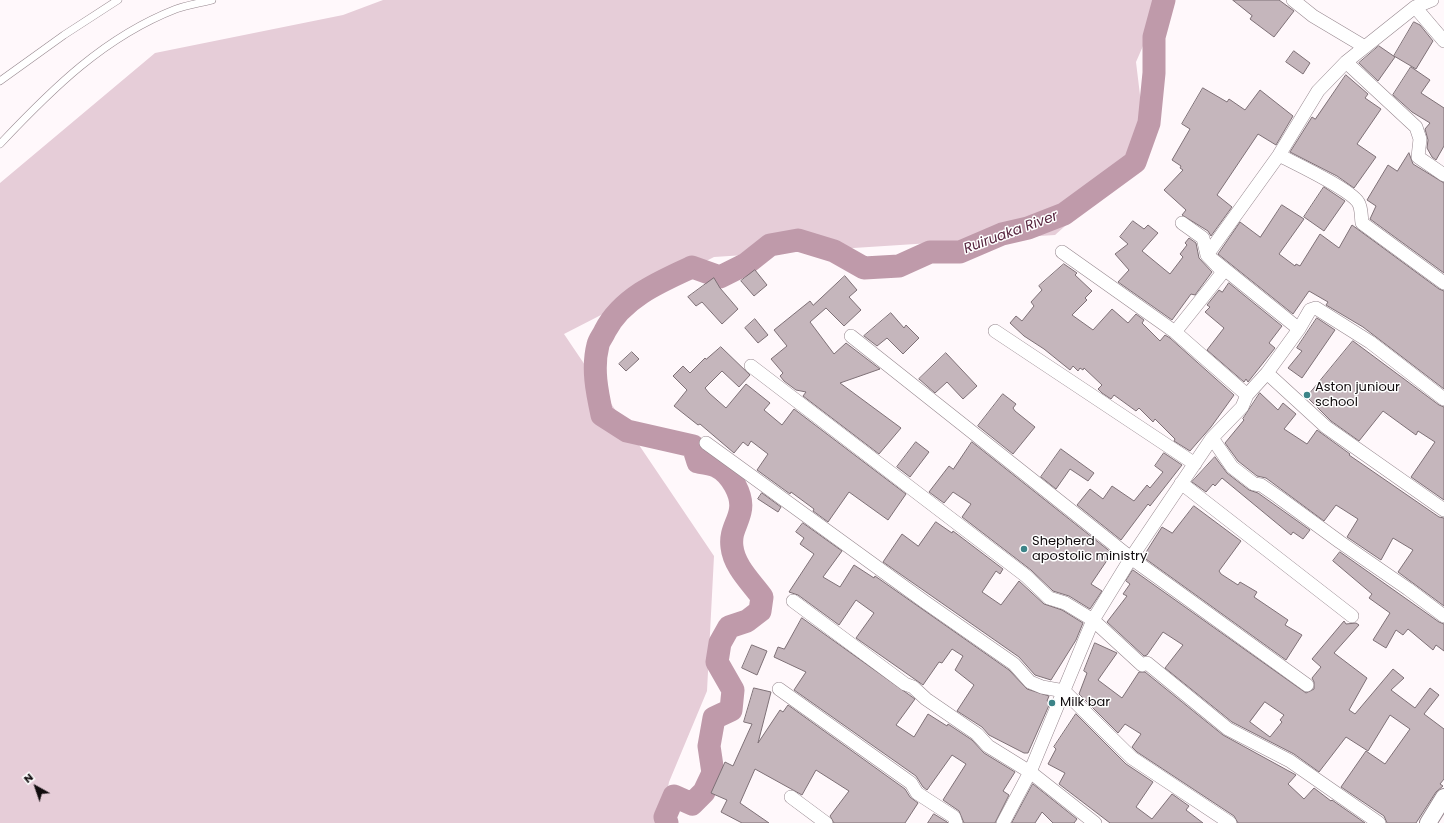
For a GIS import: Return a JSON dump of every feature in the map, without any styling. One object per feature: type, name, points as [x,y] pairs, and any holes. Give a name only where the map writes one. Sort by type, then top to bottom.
[{"type":"street","points":[[1293,0],[1313,16],[1365,47]]},
{"type":"street","points":[[1207,254],[1279,155],[1318,91],[1346,62],[1415,7],[1432,0]]},
{"type":"street","points":[[1415,7],[1444,41]]},
{"type":"street","points":[[1346,62],[1416,127],[1420,139],[1418,157],[1444,175]]},
{"type":"street","points":[[1279,155],[1333,184],[1358,202],[1362,224],[1444,283]]},
{"type":"street","points":[[1175,332],[1223,272],[1207,254],[1204,238],[1182,223]]},
{"type":"street","points":[[1062,252],[1175,332],[1247,395]]},
{"type":"street","points":[[1207,254],[1299,329]]},
{"type":"street","points":[[1003,823],[1030,772],[1093,620],[1131,558],[1212,438],[1242,407],[1247,395],[1267,373],[1299,329],[1310,310],[1316,308],[1370,342],[1409,374],[1444,399]]},
{"type":"street","points":[[995,331],[1195,464]]},
{"type":"street","points":[[851,336],[1131,558],[1307,685]]},
{"type":"street","points":[[750,366],[1026,576],[1049,598],[1065,603],[1093,620],[1142,665],[1147,663],[1228,729],[1290,761],[1379,823]]},
{"type":"street","points":[[1267,373],[1326,427],[1444,510]]},
{"type":"street","points":[[1212,438],[1232,467],[1254,484],[1261,485],[1277,496],[1444,616]]},
{"type":"street","points":[[706,443],[925,602],[1014,664],[1030,682],[1042,687],[1064,691],[1132,758],[1230,823]]},
{"type":"street","points":[[1181,483],[1352,616]]},
{"type":"street","points":[[793,601],[905,684],[912,687],[926,699],[977,734],[988,746],[1030,772],[1095,823]]},
{"type":"street","points":[[779,689],[911,782],[917,792],[954,817],[956,823]]},
{"type":"street","points":[[791,797],[826,823]]},
{"type":"street","points":[[1428,823],[1444,797]]},
{"type":"lane","points":[[0,81],[64,35],[118,0]]},
{"type":"lane","points":[[0,144],[78,67],[129,31],[177,9],[212,0]]},
{"type":"shaded area","points":[[383,0],[1163,0],[1136,62],[1147,153],[1055,235],[714,257],[564,334],[714,556],[707,691],[669,782],[661,823],[0,823],[0,183],[155,53],[343,15]]},
{"type":"building","points":[[1233,0],[1279,0],[1294,11],[1274,37],[1250,19],[1252,16]]},
{"type":"building","points":[[1414,22],[1420,25],[1433,41],[1416,69],[1394,56]]},
{"type":"building","points":[[1379,46],[1395,57],[1378,81],[1359,63]]},
{"type":"building","points":[[1294,51],[1310,63],[1303,74],[1286,62]]},
{"type":"building","points":[[1411,67],[1430,80],[1421,93],[1444,108],[1444,146],[1436,160],[1432,157],[1427,148],[1428,140],[1425,129],[1430,123],[1412,112],[1393,95]]},
{"type":"building","points":[[1346,75],[1368,94],[1365,98],[1381,109],[1357,144],[1376,157],[1354,188],[1337,176],[1290,152],[1312,117],[1315,119]]},
{"type":"building","points":[[1203,88],[1227,102],[1229,99],[1245,110],[1260,90],[1293,116],[1276,145],[1258,134],[1217,195],[1232,207],[1211,236],[1208,231],[1182,215],[1186,210],[1164,190],[1183,170],[1180,168],[1181,166],[1172,160],[1190,129],[1182,124]]},
{"type":"building","points":[[1409,153],[1413,164],[1444,183],[1444,273],[1370,219],[1376,206],[1367,200],[1388,165],[1397,171]]},
{"type":"building","points":[[1324,187],[1345,201],[1324,231],[1304,217]]},
{"type":"building","points":[[1282,205],[1304,219],[1279,254],[1295,266],[1296,264],[1300,266],[1320,234],[1339,248],[1352,225],[1439,289],[1444,291],[1444,389],[1363,327],[1326,305],[1328,302],[1309,291],[1293,314],[1218,254],[1240,222],[1260,237]]},
{"type":"building","points":[[1133,221],[1144,229],[1148,225],[1158,233],[1142,251],[1170,274],[1183,257],[1180,254],[1187,245],[1185,243],[1189,238],[1196,243],[1199,258],[1212,272],[1195,295],[1191,294],[1172,320],[1118,282],[1129,270],[1115,254],[1128,244],[1120,237]]},
{"type":"building","points":[[1064,264],[1077,273],[1075,275],[1092,291],[1085,298],[1087,300],[1072,315],[1093,330],[1112,309],[1128,323],[1136,314],[1144,320],[1142,323],[1160,341],[1165,335],[1170,338],[1234,395],[1211,427],[1190,451],[1174,441],[1175,439],[1155,419],[1153,422],[1139,408],[1136,411],[1114,395],[1111,399],[1102,393],[1098,389],[1102,385],[1084,368],[1083,370],[1080,368],[1078,371],[1073,366],[1070,370],[1044,349],[1024,336],[1010,323],[1016,316],[1022,321],[1034,306],[1031,302],[1042,290],[1039,286]]},
{"type":"building","points":[[755,270],[767,285],[754,296],[741,281]]},
{"type":"building","points":[[845,276],[857,290],[849,297],[861,310],[844,326],[826,308],[810,322],[834,354],[846,343],[880,369],[840,383],[901,428],[879,454],[803,396],[806,392],[796,390],[784,381],[780,376],[783,373],[771,359],[787,346],[774,330],[810,301],[813,305]]},
{"type":"building","points":[[714,278],[720,288],[738,309],[722,324],[702,302],[696,306],[688,297]]},
{"type":"building","points":[[1229,283],[1282,326],[1269,343],[1275,348],[1248,382],[1246,379],[1244,382],[1207,350],[1224,328],[1205,312],[1210,307],[1207,305],[1219,290],[1222,292]]},
{"type":"building","points":[[891,313],[904,328],[906,325],[919,338],[903,354],[887,338],[877,346],[864,336]]},
{"type":"building","points":[[1317,318],[1335,330],[1302,378],[1288,368],[1302,351],[1297,348]]},
{"type":"building","points":[[755,319],[768,335],[758,343],[745,328]]},
{"type":"building","points":[[1353,341],[1439,405],[1444,407],[1444,500],[1411,477],[1435,442],[1418,431],[1416,435],[1383,411],[1359,441],[1331,421],[1307,397]]},
{"type":"building","points":[[721,347],[750,375],[739,387],[722,371],[705,388],[709,393],[726,408],[746,384],[770,403],[764,410],[782,425],[794,409],[906,494],[888,520],[849,492],[828,522],[813,511],[814,509],[791,492],[790,494],[757,470],[768,454],[751,441],[748,446],[743,442],[734,453],[700,424],[698,425],[674,406],[687,390],[673,376],[683,366],[690,373],[705,358],[706,359]]},
{"type":"building","points":[[632,352],[639,359],[626,371],[619,364]]},
{"type":"building","points":[[946,353],[977,386],[963,399],[947,382],[935,393],[919,379]]},
{"type":"building","points":[[1260,393],[1278,410],[1283,403],[1296,414],[1284,429],[1307,444],[1317,430],[1350,454],[1349,455],[1439,517],[1444,518],[1444,606],[1398,572],[1413,550],[1393,538],[1381,560],[1347,537],[1358,519],[1336,505],[1324,521],[1266,478],[1257,476],[1238,461],[1225,443],[1244,420],[1243,419]]},
{"type":"building","points":[[1003,394],[1016,404],[1013,408],[1015,411],[1035,427],[1013,454],[978,426]]},
{"type":"building","points":[[916,442],[929,452],[910,477],[897,467]]},
{"type":"building","points":[[972,442],[1112,553],[1091,584],[1102,591],[1090,609],[1069,596],[1053,591],[1031,570],[962,517],[971,504],[953,492],[944,503],[929,492],[949,466],[953,469]]},
{"type":"building","points":[[1061,449],[1094,473],[1088,481],[1070,469],[1056,489],[1041,477]]},
{"type":"building","points":[[1164,453],[1182,465],[1150,506],[1148,504],[1121,540],[1077,505],[1090,489],[1103,499],[1112,486],[1134,501],[1147,485],[1150,488],[1163,472],[1155,466]]},
{"type":"building","points":[[1215,457],[1227,473],[1249,490],[1258,493],[1310,530],[1303,539],[1293,532],[1291,535],[1222,478],[1215,486],[1213,484],[1206,492],[1192,482]]},
{"type":"building","points":[[762,493],[781,507],[778,512],[758,499]]},
{"type":"building","points":[[1194,506],[1241,541],[1219,571],[1221,574],[1238,585],[1240,582],[1257,592],[1254,597],[1288,620],[1285,625],[1302,635],[1286,660],[1143,557],[1162,527],[1172,533]]},
{"type":"building","points":[[936,522],[952,533],[953,531],[1003,569],[1000,574],[996,571],[982,592],[1001,605],[1019,581],[1044,604],[1062,610],[1083,623],[1076,640],[1051,680],[1035,675],[1019,657],[883,562],[902,534],[918,546]]},
{"type":"building","points":[[803,523],[842,551],[823,577],[840,587],[854,565],[874,578],[875,576],[1009,670],[1027,689],[1049,696],[1047,701],[1050,703],[1028,753],[1024,753],[989,735],[982,727],[957,711],[974,685],[955,670],[963,656],[952,649],[942,663],[939,662],[923,685],[856,638],[874,613],[856,600],[839,625],[798,595],[789,592],[814,554],[800,544],[804,538],[796,532]]},
{"type":"building","points":[[1340,552],[1439,622],[1444,624],[1444,651],[1436,645],[1433,650],[1408,629],[1403,635],[1396,630],[1386,648],[1373,640],[1390,613],[1369,598],[1372,594],[1333,561]]},
{"type":"building","points":[[1133,570],[1306,693],[1314,689],[1314,682],[1312,678],[1321,667],[1312,659],[1344,621],[1346,624],[1356,623],[1359,625],[1334,653],[1367,678],[1349,710],[1355,714],[1393,669],[1404,678],[1391,690],[1415,708],[1430,688],[1439,695],[1424,714],[1444,729],[1444,779],[1440,784],[1443,786],[1436,792],[1416,823],[1387,823],[1384,816],[1341,787],[1366,751],[1385,764],[1410,729],[1390,715],[1368,751],[1346,737],[1319,772],[1294,754],[1232,722],[1165,668],[1183,645],[1163,632],[1147,655],[1144,656],[1107,622],[1127,596],[1123,594],[1130,584],[1126,581]],"holes":[[[1265,702],[1284,715],[1280,720],[1282,722],[1270,737],[1250,722]]]},
{"type":"building","points":[[802,618],[915,699],[896,725],[914,737],[928,714],[947,726],[948,724],[972,740],[984,753],[1015,772],[1003,791],[1009,795],[995,823],[964,823],[959,811],[943,800],[966,764],[952,755],[927,790],[923,787],[916,776],[794,690],[806,672],[774,657],[778,647],[784,649]]},
{"type":"building","points":[[1095,643],[1117,653],[1098,680],[1122,698],[1139,672],[1145,672],[1223,735],[1296,775],[1288,784],[1304,799],[1314,788],[1365,823],[1238,823],[1234,816],[1137,752],[1132,747],[1141,734],[1125,724],[1118,733],[1079,694],[1087,673],[1084,671]]},
{"type":"building","points":[[752,645],[767,651],[757,675],[742,668]]},
{"type":"building","points":[[754,688],[771,692],[758,743],[780,710],[783,712],[788,705],[905,789],[910,797],[918,803],[905,823],[834,823],[830,816],[849,791],[816,770],[802,795],[755,769],[740,803],[769,823],[742,823],[721,812],[727,800],[711,793],[725,762],[733,766],[752,724],[744,722]]},
{"type":"building","points":[[1076,714],[1126,764],[1153,782],[1136,807],[1152,819],[1172,794],[1189,806],[1186,810],[1203,823],[1110,823],[1059,784],[1065,773],[1048,764],[1056,749],[1054,747]]},
{"type":"building","points":[[1033,784],[1077,819],[1074,823],[1053,823],[1042,812],[1035,823],[1012,823]]},
{"type":"building","points":[[934,814],[947,822],[948,823],[928,823]]},
{"type":"waterway","name":"Ruiruaka River","points":[[667,823],[665,817],[674,796],[692,804],[704,792],[713,773],[709,746],[714,718],[731,710],[733,690],[717,662],[720,643],[729,627],[747,621],[760,611],[762,597],[739,567],[733,554],[732,537],[741,506],[738,492],[727,474],[716,466],[698,462],[693,446],[627,431],[602,415],[597,389],[595,362],[599,343],[612,319],[621,309],[642,292],[692,267],[720,277],[746,264],[770,245],[798,240],[834,251],[864,268],[899,266],[930,252],[960,252],[1002,234],[1028,228],[1064,214],[1135,162],[1149,123],[1154,73],[1154,37],[1164,0]]},
{"type":"place","name":"Aston juniour school","points":[[1307,395]]},
{"type":"place","name":"Shepherd apostolic ministry","points":[[1024,549]]},
{"type":"place","name":"Milk bar","points":[[1052,703]]}]
